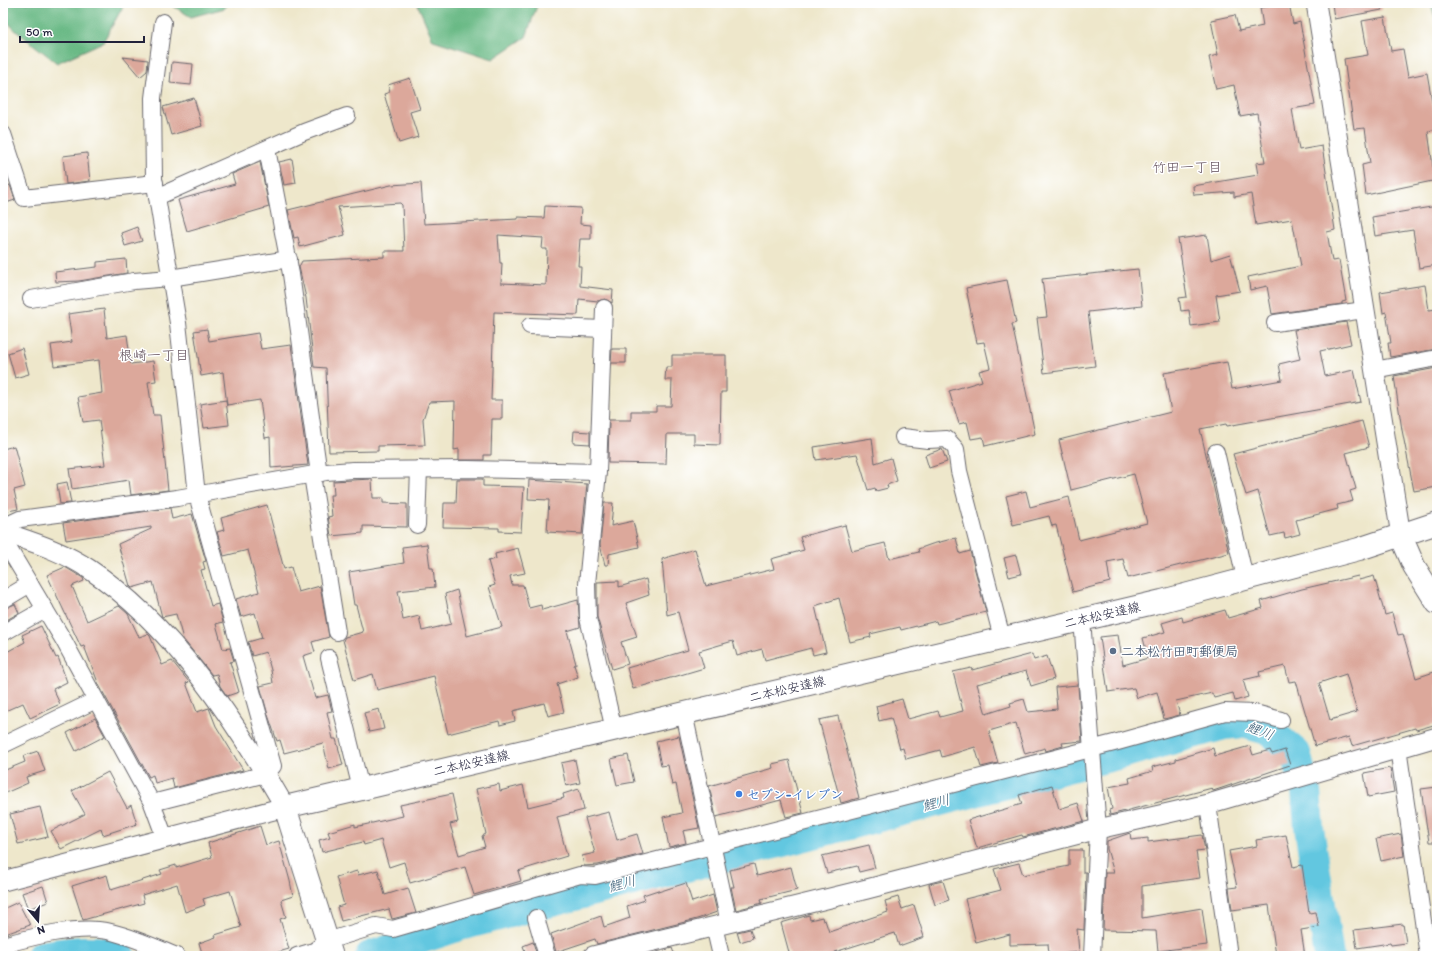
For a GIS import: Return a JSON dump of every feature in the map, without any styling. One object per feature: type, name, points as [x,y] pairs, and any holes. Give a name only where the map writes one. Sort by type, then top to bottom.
[{"type":"main road","name":"二本松安達線","points":[[285,807],[1162,601],[1359,549],[1437,523]]},
{"type":"main road","points":[[1401,536],[1414,566],[1437,603]]},
{"type":"main road","points":[[285,807],[329,948]]},
{"type":"street","points":[[1316,3],[1401,536]]},
{"type":"street","points":[[152,803],[266,774],[274,766],[197,495],[178,323],[156,190],[152,135],[154,98],[163,22]]},
{"type":"street","points":[[3,134],[24,198],[156,190],[267,149],[347,116]]},
{"type":"street","points":[[267,149],[289,260],[337,632]]},
{"type":"street","points":[[31,300],[134,281],[170,278],[289,260]]},
{"type":"street","points":[[604,308],[598,472],[588,584],[588,618],[614,730]]},
{"type":"street","points":[[1275,323],[1364,310]]},
{"type":"street","points":[[530,326],[603,329]]},
{"type":"street","points":[[1374,370],[1437,358]]},
{"type":"street","points":[[903,437],[928,440],[947,439],[956,449],[959,471],[1002,638]]},
{"type":"street","points":[[1216,452],[1245,578]]},
{"type":"street","points":[[417,525],[420,468]]},
{"type":"street","points":[[3,527],[20,519],[197,495],[316,474],[353,470],[420,468],[598,472]]},
{"type":"street","points":[[3,532],[54,551],[88,568],[122,593],[146,615],[165,635],[212,694],[266,774],[285,807],[3,881]]},
{"type":"street","points":[[3,539],[45,609],[152,803],[165,838]]},
{"type":"street","points":[[3,600],[30,584]]},
{"type":"street","points":[[3,633],[45,609]]},
{"type":"street","points":[[1082,619],[1098,829],[1092,956]]},
{"type":"street","points":[[329,658],[361,789]]},
{"type":"street","points":[[3,745],[96,700]]},
{"type":"street","points":[[297,956],[329,948],[376,926],[393,929],[531,895],[580,875],[595,876],[713,848],[1091,750],[1225,712],[1254,713],[1281,720]]},
{"type":"street","points":[[684,713],[718,872],[722,924],[721,956]]},
{"type":"street","points":[[593,956],[1098,829],[1208,804],[1437,737]]},
{"type":"street","points":[[1398,748],[1428,956]]},
{"type":"street","points":[[1208,804],[1229,956]]},
{"type":"street","points":[[536,918],[547,956]]},
{"type":"street","points":[[3,945],[62,932],[106,931],[177,956]]},
{"type":"green space","points":[[3,3],[125,3],[103,42],[57,63],[16,31],[3,17]]},
{"type":"green space","points":[[168,3],[229,3],[225,8],[191,17]]},
{"type":"green space","points":[[417,3],[538,3],[526,37],[493,59],[433,40]]},
{"type":"green space","points":[[1430,3],[1437,3],[1437,22]]},
{"type":"building","points":[[1289,3],[1293,24],[1300,22],[1315,105],[1292,109],[1299,150],[1322,146],[1335,230],[1327,232],[1332,261],[1339,260],[1346,301],[1342,302],[1342,304],[1272,314],[1267,286],[1250,290],[1248,277],[1301,266],[1292,219],[1256,225],[1251,194],[1234,197],[1234,192],[1194,195],[1193,186],[1258,175],[1256,163],[1265,162],[1257,113],[1240,116],[1234,85],[1216,89],[1209,57],[1218,55],[1211,20],[1235,15],[1239,31],[1263,26],[1260,8]]},
{"type":"building","points":[[1332,3],[1381,3],[1382,10],[1334,19]]},
{"type":"building","points":[[1385,17],[1391,51],[1403,49],[1408,77],[1427,73],[1437,129],[1428,131],[1433,167],[1437,166],[1437,180],[1366,195],[1362,165],[1370,163],[1365,128],[1354,129],[1344,59],[1368,55],[1362,21]]},
{"type":"building","points":[[123,57],[148,60],[147,71],[140,77]]},
{"type":"building","points":[[172,62],[193,64],[191,85],[170,83]]},
{"type":"building","points":[[410,78],[420,109],[410,112],[418,137],[399,143],[384,94],[390,92],[388,85]]},
{"type":"building","points":[[194,98],[202,126],[171,135],[163,107]]},
{"type":"building","points":[[87,153],[90,181],[66,184],[63,156]]},
{"type":"building","points":[[292,159],[296,183],[284,185],[279,162]]},
{"type":"building","points":[[260,162],[269,207],[187,231],[178,200],[235,184],[232,174]]},
{"type":"building","points":[[421,183],[424,224],[518,219],[518,217],[544,218],[545,206],[581,208],[580,224],[591,225],[591,239],[580,239],[578,266],[581,266],[580,286],[613,290],[612,303],[605,299],[598,301],[579,299],[578,315],[494,312],[491,400],[502,400],[502,419],[492,419],[491,455],[484,455],[484,460],[459,460],[459,449],[454,450],[455,401],[429,402],[423,419],[425,445],[378,446],[378,451],[329,452],[326,368],[314,367],[306,298],[299,267],[302,261],[384,257],[384,251],[404,251],[402,205],[400,203],[338,207],[345,235],[300,247],[298,237],[294,238],[288,210],[391,185]],"holes":[[[498,235],[543,238],[542,249],[547,249],[546,285],[501,283],[502,263],[500,263]]]},
{"type":"building","points":[[10,185],[15,200],[3,204],[3,187]]},
{"type":"building","points":[[1437,206],[1437,265],[1419,268],[1413,230],[1375,236],[1372,217]]},
{"type":"building","points":[[137,227],[142,241],[125,246],[121,233]]},
{"type":"building","points":[[1207,235],[1211,260],[1230,254],[1240,291],[1216,295],[1220,322],[1191,326],[1189,310],[1181,311],[1179,298],[1187,297],[1178,239]]},
{"type":"building","points":[[126,259],[127,273],[79,281],[56,282],[55,272],[97,267],[97,262]]},
{"type":"building","points":[[1138,269],[1142,306],[1088,312],[1095,366],[1044,373],[1037,318],[1047,317],[1042,279]]},
{"type":"building","points":[[1007,280],[1016,323],[1012,324],[1035,434],[985,446],[983,437],[971,439],[967,422],[959,424],[949,391],[982,381],[979,371],[990,368],[984,342],[977,343],[966,288]]},
{"type":"building","points":[[1425,285],[1429,310],[1437,309],[1437,349],[1390,357],[1388,343],[1391,343],[1386,312],[1383,313],[1380,292]]},
{"type":"building","points":[[104,309],[107,338],[127,335],[131,364],[153,361],[156,381],[148,382],[153,415],[160,415],[168,490],[131,495],[129,480],[72,489],[69,469],[105,465],[99,420],[83,422],[78,397],[102,393],[99,360],[54,366],[51,345],[72,342],[68,314]]},
{"type":"building","points":[[1346,322],[1351,344],[1320,351],[1325,376],[1354,370],[1361,402],[1227,426],[1226,424],[1200,429],[1229,553],[1128,578],[1123,559],[1107,562],[1110,582],[1073,592],[1056,525],[1052,526],[1049,516],[1013,525],[1006,496],[1026,491],[1030,507],[1069,497],[1079,540],[1147,523],[1134,474],[1071,490],[1059,440],[1171,412],[1164,373],[1227,362],[1232,389],[1282,380],[1279,364],[1300,359],[1294,330]]},
{"type":"building","points":[[207,329],[209,341],[258,333],[261,349],[291,345],[308,465],[271,468],[270,437],[265,438],[260,400],[227,405],[223,372],[201,376],[194,331]]},
{"type":"building","points":[[22,348],[29,374],[15,378],[8,353]]},
{"type":"building","points":[[612,349],[626,349],[626,363],[611,363]]},
{"type":"building","points":[[672,355],[726,355],[726,392],[721,392],[720,445],[694,444],[694,434],[667,434],[666,464],[608,463],[609,420],[631,420],[631,411],[656,411],[656,406],[671,406],[672,380],[665,380],[666,367],[672,367]]},
{"type":"building","points":[[1437,368],[1437,487],[1414,491],[1402,430],[1394,376]]},
{"type":"building","points":[[226,400],[229,425],[204,428],[200,404]]},
{"type":"building","points":[[1362,421],[1369,447],[1346,453],[1356,489],[1350,491],[1353,501],[1337,505],[1338,509],[1296,520],[1300,534],[1285,538],[1284,533],[1270,536],[1258,491],[1246,495],[1233,454]]},
{"type":"building","points":[[574,431],[590,432],[590,444],[573,443]]},
{"type":"building","points":[[872,438],[875,463],[891,458],[897,481],[887,485],[888,488],[876,491],[875,488],[868,490],[857,454],[816,460],[814,447]]},
{"type":"building","points":[[14,446],[25,487],[14,490],[18,509],[3,512],[3,449]]},
{"type":"building","points":[[942,449],[947,462],[929,468],[925,455]]},
{"type":"building","points":[[372,479],[373,498],[383,498],[383,503],[407,504],[407,527],[363,526],[363,533],[331,536],[328,517],[332,516],[330,495],[334,495],[333,481]]},
{"type":"building","points":[[457,479],[483,479],[483,486],[524,487],[521,532],[499,531],[499,528],[443,527],[444,503],[456,503]]},
{"type":"building","points":[[529,480],[587,484],[582,534],[547,532],[549,500],[528,499]]},
{"type":"building","points":[[67,482],[71,503],[60,504],[57,484]]},
{"type":"building","points":[[604,503],[613,503],[611,526],[633,521],[639,547],[609,554],[608,565],[605,565],[600,545]]},
{"type":"building","points":[[267,505],[284,569],[291,567],[298,592],[320,586],[329,637],[312,642],[315,652],[303,656],[315,698],[328,695],[332,711],[327,712],[333,739],[336,739],[343,765],[329,769],[323,743],[284,753],[280,740],[277,741],[260,686],[273,683],[266,652],[252,656],[248,642],[262,638],[255,613],[241,617],[236,599],[259,592],[248,550],[224,556],[217,532],[224,530],[221,518]]},
{"type":"building","points":[[170,508],[172,519],[192,514],[206,561],[203,562],[205,569],[201,570],[211,606],[218,604],[223,622],[216,624],[223,649],[230,648],[234,661],[230,662],[239,692],[227,696],[220,686],[217,674],[212,675],[183,639],[176,614],[162,617],[153,582],[132,588],[130,586],[118,544],[151,529],[151,527],[66,540],[63,523]]},
{"type":"building","points":[[845,525],[852,551],[885,543],[889,559],[919,552],[918,549],[956,538],[960,554],[970,551],[986,612],[937,624],[936,621],[901,630],[900,627],[870,634],[871,637],[850,642],[839,598],[815,606],[826,652],[813,655],[811,648],[765,660],[762,649],[737,656],[733,641],[699,651],[704,668],[633,689],[627,668],[688,650],[678,612],[667,615],[662,559],[695,549],[706,586],[774,569],[771,559],[804,550],[800,537]]},
{"type":"building","points":[[427,544],[430,568],[433,568],[435,587],[398,591],[403,620],[419,616],[422,631],[451,624],[445,594],[457,590],[467,636],[502,627],[489,587],[495,585],[488,561],[496,559],[495,554],[518,548],[525,573],[510,576],[512,585],[523,585],[529,608],[541,605],[542,610],[578,600],[580,627],[567,631],[578,677],[557,684],[564,712],[548,716],[544,703],[513,711],[515,721],[500,725],[499,721],[448,734],[434,676],[377,690],[373,674],[354,680],[343,640],[345,637],[363,632],[356,605],[354,605],[349,572],[404,563],[402,547]]},
{"type":"building","points":[[1016,555],[1021,574],[1009,577],[1004,558]]},
{"type":"building","points":[[65,567],[83,578],[84,581],[72,586],[87,621],[119,606],[128,614],[139,637],[148,634],[150,636],[162,665],[172,661],[189,682],[186,683],[197,712],[209,708],[216,726],[243,770],[174,788],[172,778],[155,783],[153,775],[149,777],[99,685],[84,646],[81,647],[47,575]]},
{"type":"building","points":[[1358,576],[1359,580],[1374,576],[1385,615],[1392,613],[1398,635],[1403,634],[1416,678],[1437,671],[1437,724],[1416,730],[1415,728],[1352,746],[1349,737],[1315,746],[1296,681],[1289,682],[1285,666],[1259,672],[1260,676],[1243,680],[1248,697],[1235,701],[1233,693],[1214,698],[1212,693],[1176,701],[1180,715],[1164,719],[1157,692],[1137,698],[1134,688],[1108,692],[1100,637],[1118,635],[1123,665],[1148,658],[1143,638],[1165,632],[1162,623],[1182,617],[1183,622],[1225,610],[1228,618],[1263,608],[1261,601],[1302,589]],"holes":[[[1346,674],[1357,712],[1330,720],[1319,683]]]},
{"type":"building","points":[[646,579],[649,595],[626,603],[637,637],[621,642],[628,664],[612,669],[597,617],[597,582],[619,581],[619,587]]},
{"type":"building","points":[[15,604],[19,613],[3,622],[3,609]]},
{"type":"building","points":[[41,626],[56,658],[58,657],[67,682],[53,689],[60,704],[30,718],[23,703],[3,712],[3,654],[25,642],[22,635]]},
{"type":"building","points":[[1032,654],[1034,660],[1047,656],[1054,679],[1031,686],[1026,671],[977,684],[986,714],[1011,706],[1010,703],[1024,699],[1028,712],[1057,709],[1055,687],[1078,685],[1082,741],[1062,743],[1063,746],[1046,751],[1045,748],[1025,754],[1016,723],[989,731],[998,763],[981,767],[975,747],[942,757],[940,750],[906,759],[903,748],[900,749],[891,718],[879,721],[876,706],[902,699],[908,719],[938,711],[940,717],[963,711],[953,672],[971,668],[972,670]]},
{"type":"building","points":[[379,709],[384,729],[369,732],[364,713]]},
{"type":"building","points":[[838,716],[859,798],[841,803],[819,720]]},
{"type":"building","points":[[95,718],[105,736],[76,751],[67,733]]},
{"type":"building","points":[[679,736],[699,828],[683,831],[686,843],[669,847],[663,817],[682,813],[676,784],[672,785],[668,765],[661,766],[656,741]]},
{"type":"building","points":[[1250,746],[1253,755],[1270,750],[1272,754],[1285,750],[1290,765],[1213,791],[1212,788],[1110,815],[1109,810],[1112,809],[1108,787],[1130,783],[1129,778],[1153,771],[1152,767],[1176,761],[1176,759],[1213,748],[1215,756]]},
{"type":"building","points":[[38,751],[45,771],[26,777],[28,783],[3,794],[3,771],[25,762],[23,756]]},
{"type":"building","points":[[628,755],[634,782],[617,785],[611,759]]},
{"type":"building","points":[[575,760],[580,783],[566,786],[561,763]]},
{"type":"building","points":[[789,760],[803,813],[786,817],[781,800],[716,817],[709,786],[773,768],[772,764]]},
{"type":"building","points":[[1390,768],[1394,792],[1368,797],[1364,773]]},
{"type":"building","points":[[108,772],[127,808],[131,805],[137,824],[103,835],[101,829],[61,849],[51,831],[85,814],[72,791]]},
{"type":"building","points":[[499,784],[500,791],[523,785],[528,807],[564,798],[563,794],[579,789],[584,810],[557,817],[567,856],[518,871],[521,881],[474,895],[465,867],[410,883],[404,862],[389,867],[381,840],[364,845],[363,842],[322,852],[319,840],[330,837],[328,832],[355,824],[355,827],[403,816],[400,805],[452,794],[458,822],[450,824],[459,855],[485,847],[482,836],[486,834],[476,789]]},
{"type":"building","points":[[1052,785],[1059,809],[1078,803],[1084,821],[1023,837],[1022,835],[977,848],[968,820],[1022,804],[1019,795]]},
{"type":"building","points":[[1437,787],[1437,842],[1429,842],[1421,789]]},
{"type":"building","points":[[40,807],[48,837],[18,844],[10,814]]},
{"type":"building","points":[[609,812],[617,840],[637,834],[643,854],[598,865],[584,866],[582,856],[595,853],[585,818]]},
{"type":"building","points":[[260,826],[266,845],[279,841],[290,881],[293,896],[281,900],[286,917],[280,919],[289,949],[265,956],[203,956],[199,943],[216,937],[215,935],[241,927],[230,891],[203,899],[205,905],[185,912],[177,884],[142,895],[144,903],[83,920],[72,886],[107,875],[111,890],[162,874],[160,870],[176,865],[176,868],[212,857],[208,843]]},
{"type":"building","points":[[1130,833],[1131,840],[1148,838],[1148,842],[1202,835],[1205,850],[1196,851],[1200,878],[1142,886],[1142,918],[1202,908],[1207,945],[1158,951],[1156,931],[1103,930],[1105,873],[1114,873],[1107,849],[1107,841]]},
{"type":"building","points":[[1401,834],[1404,856],[1381,861],[1376,839]]},
{"type":"building","points":[[1286,835],[1293,867],[1302,865],[1309,913],[1316,912],[1319,927],[1301,930],[1305,956],[1276,956],[1269,905],[1232,910],[1229,888],[1237,887],[1229,851],[1257,846],[1256,840]]},
{"type":"building","points":[[869,845],[875,868],[859,872],[857,866],[827,873],[822,856]]},
{"type":"building","points":[[1069,850],[1083,850],[1083,872],[1086,872],[1084,930],[1077,929],[1079,952],[1049,955],[1048,944],[1010,945],[1010,934],[976,943],[965,899],[1001,890],[994,869],[1019,863],[1023,875],[1069,866]]},
{"type":"building","points":[[754,864],[757,876],[791,867],[797,890],[761,899],[762,903],[736,910],[731,887],[734,887],[730,870]]},
{"type":"building","points":[[378,870],[385,895],[408,888],[416,913],[392,919],[389,909],[341,921],[337,907],[344,905],[336,877],[357,871],[358,875]]},
{"type":"building","points":[[943,881],[949,900],[935,905],[929,884]]},
{"type":"building","points":[[686,883],[692,902],[713,895],[717,912],[697,919],[597,944],[595,939],[556,952],[551,934],[601,916],[604,927],[630,918],[627,906],[645,900],[643,895]]},
{"type":"building","points":[[43,886],[48,902],[28,909],[22,893]]},
{"type":"building","points":[[898,897],[902,909],[914,905],[924,937],[899,946],[895,933],[835,952],[834,956],[790,956],[781,923],[809,915],[810,920],[822,917],[823,921],[825,920],[829,932],[888,912],[885,901]]},
{"type":"building","points":[[18,902],[30,925],[3,935],[3,909]]},
{"type":"building","points":[[1403,924],[1406,943],[1391,945],[1390,943],[1357,948],[1354,930]]},
{"type":"building","points":[[750,929],[753,938],[740,942],[737,932]]},
{"type":"building","points":[[533,942],[537,956],[527,956],[523,946]]},
{"type":"building","points":[[672,948],[675,956],[659,956],[657,952]]},
{"type":"waterway","name":"鯉川","points":[[370,956],[460,926],[1121,754],[1224,725],[1243,723],[1264,729],[1273,734],[1296,753],[1306,791],[1309,828],[1329,956]]},
{"type":"waterway","name":"鯉川","points":[[41,956],[81,951],[111,953],[121,956]]},
{"type":"place","name":"二本松竹田町郵便局","points":[[1113,651]]},
{"type":"place","name":"セブン-イレブン","points":[[739,794]]},
{"type":"district","name":"竹田一丁目","points":[[1187,167]]},
{"type":"district","name":"根崎一丁目","points":[[154,355]]}]
